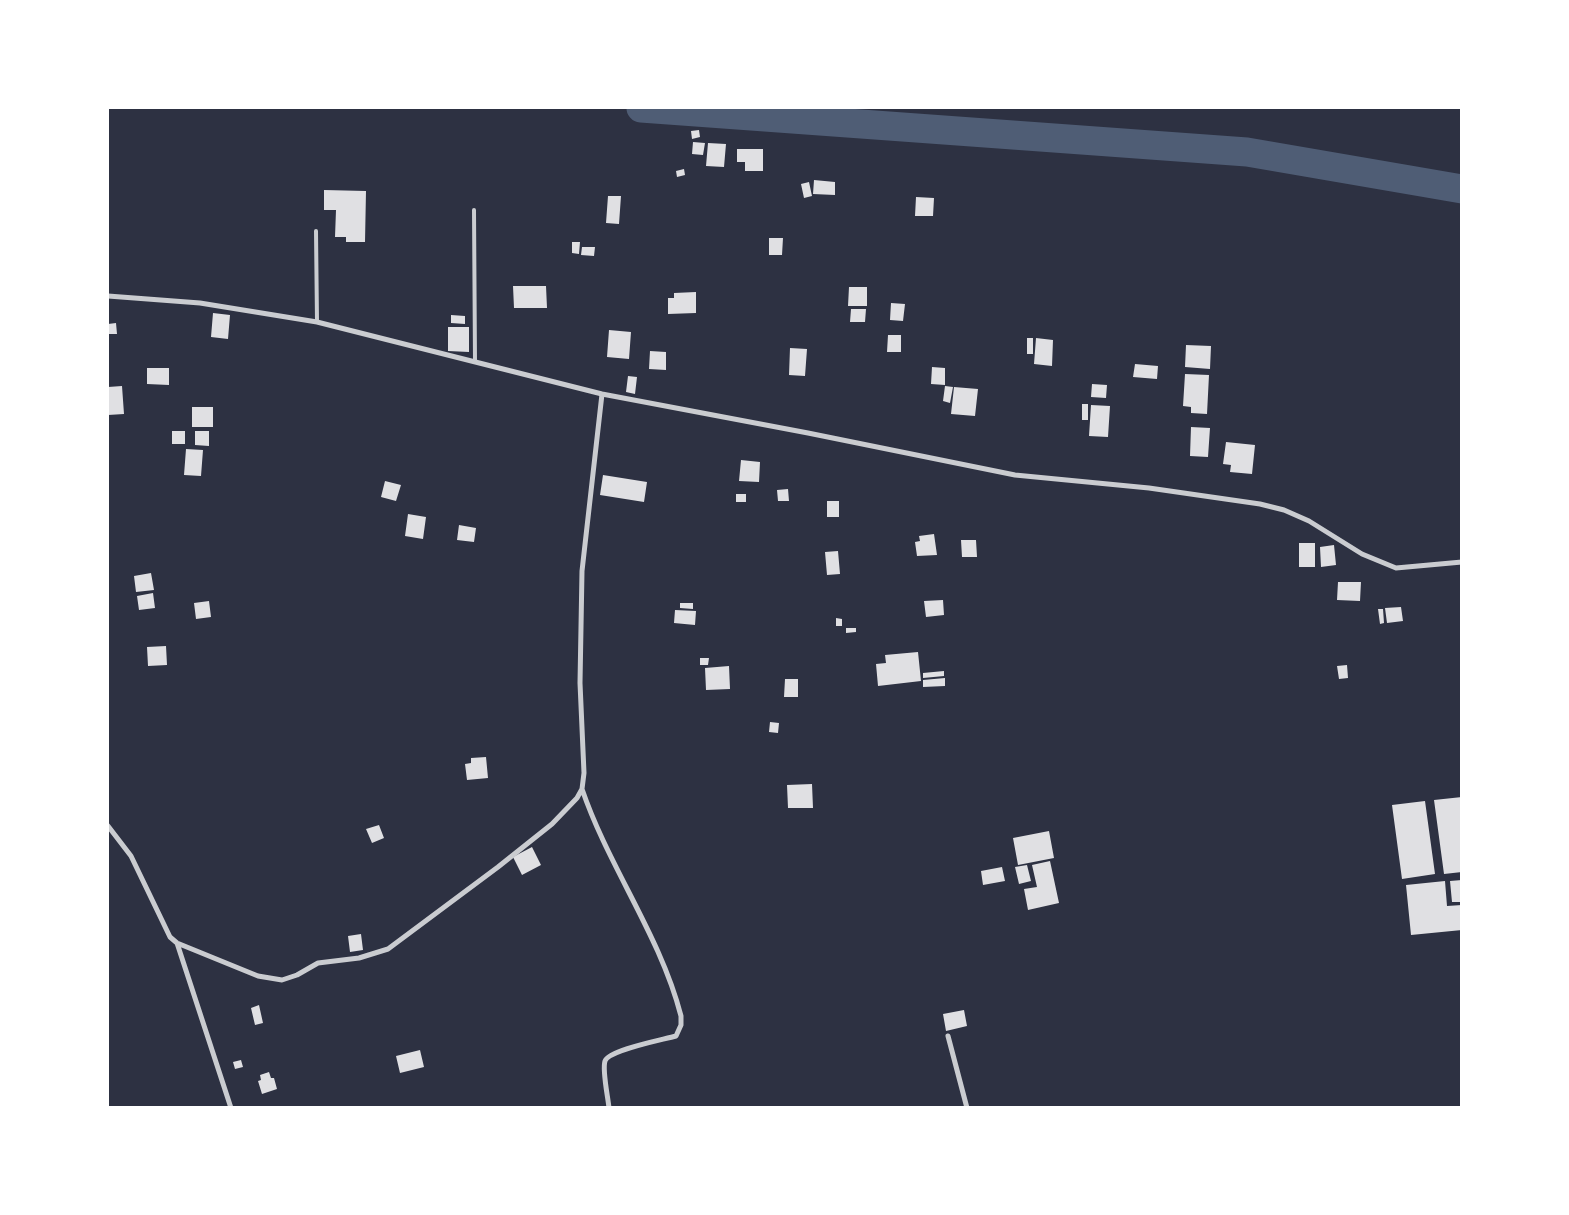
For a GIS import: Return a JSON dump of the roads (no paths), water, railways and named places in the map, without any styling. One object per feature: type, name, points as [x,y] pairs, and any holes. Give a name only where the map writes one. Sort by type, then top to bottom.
[{"type":"street","points":[[108,296],[200,303],[317,322],[602,394],[1015,475],[1150,488],[1260,504],[1284,510],[1309,521],[1362,554],[1396,568],[1462,562]]},
{"type":"street","points":[[602,394],[582,571],[580,683],[584,773],[582,790],[594,824],[624,879],[663,963],[680,1016],[681,1025],[676,1036],[648,1045],[616,1051],[608,1057],[604,1064],[609,1108]]},
{"type":"street","points":[[177,943],[258,976],[282,980],[318,963],[359,958],[388,949],[426,922],[552,824],[582,790]]},
{"type":"street","points":[[108,826],[132,856],[165,929],[177,943],[231,1108]]},
{"type":"street","points":[[948,1036],[967,1108]]},
{"type":"lane","points":[[474,210],[475,362]]},
{"type":"lane","points":[[316,230],[317,322]]},
{"type":"waterway","points":[[641,108],[1247,152],[1462,189]]}]
